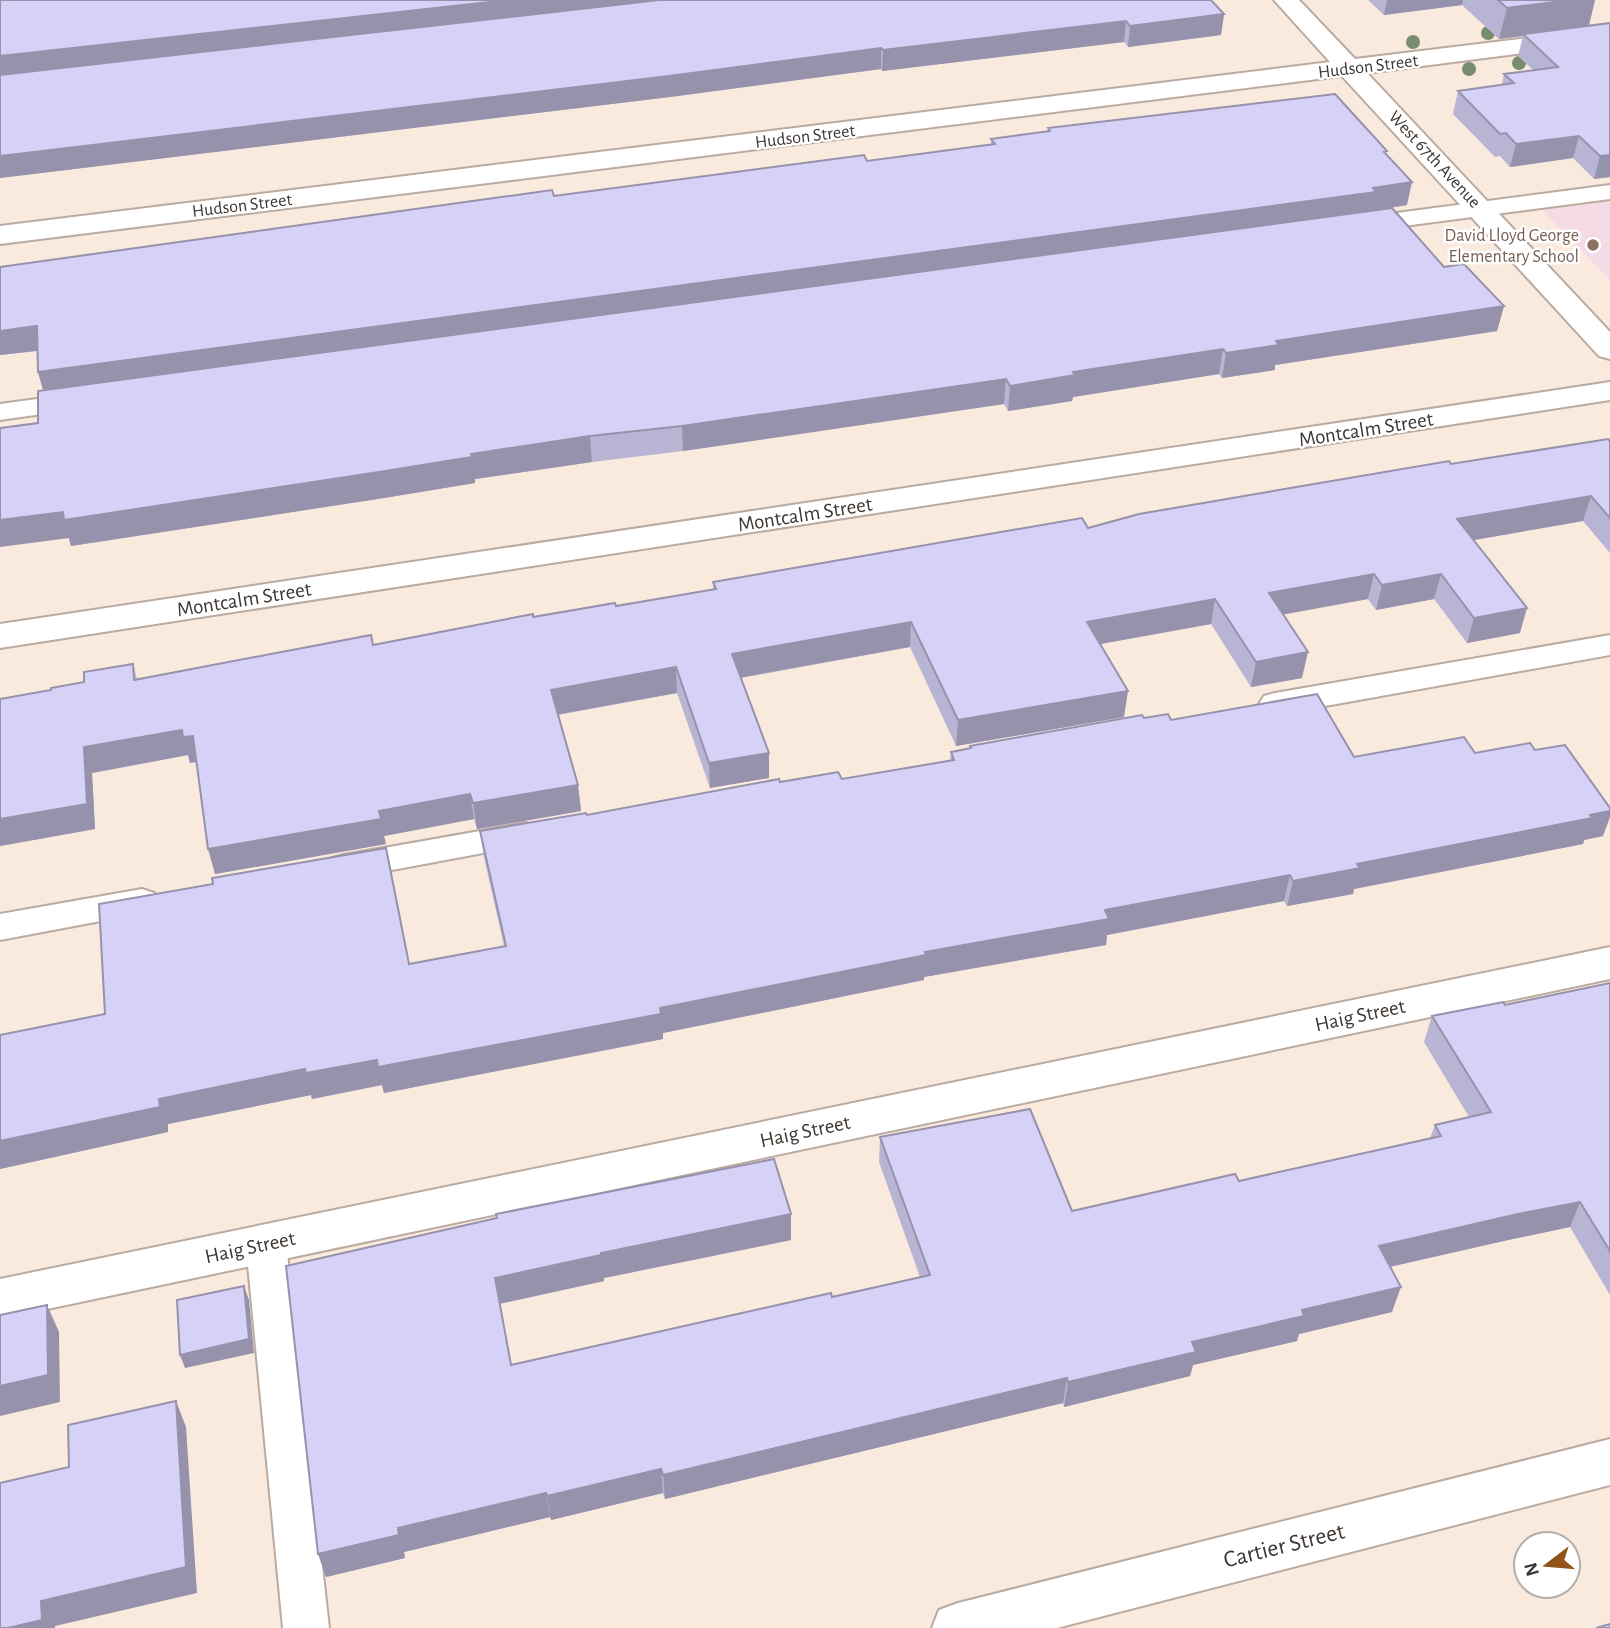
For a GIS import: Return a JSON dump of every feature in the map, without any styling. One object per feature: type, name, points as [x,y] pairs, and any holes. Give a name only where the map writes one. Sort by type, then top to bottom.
[{"type":"street","name":"West 67th Avenue","points":[[1286,0],[1610,350]]},
{"type":"street","name":"Hudson Street","points":[[0,235],[1610,35]]},
{"type":"street","name":"Montcalm Street","points":[[0,636],[1610,391]]},
{"type":"street","name":"Haig Street","points":[[0,1299],[1610,963]]},
{"type":"street","name":"Cartier Street","points":[[958,1628],[1610,1462]]},
{"type":"lane","points":[[1338,228],[1610,192]]},
{"type":"lane","points":[[0,412],[110,397]]},
{"type":"lane","points":[[1238,710],[1610,645]]},
{"type":"lane","points":[[317,871],[550,831]]},
{"type":"lane","points":[[0,927],[165,898]]},
{"type":"lane","points":[[266,1244],[306,1628]]},
{"type":"shaded area","name":"David Lloyd George Elementary School","points":[[1610,200],[1610,280],[1542,210]]},
{"type":"building","points":[[0,0],[508,0],[0,56]]},
{"type":"building","points":[[659,0],[1211,0],[1224,14],[1130,26],[1126,21],[883,50],[881,48],[0,156],[0,75]]},
{"type":"building","points":[[1498,0],[1571,0],[1507,8]]},
{"type":"building","points":[[1610,23],[1610,155],[1600,156],[1579,136],[1516,144],[1506,133],[1500,134],[1458,91],[1514,83],[1504,74],[1558,67],[1523,34]]},
{"type":"building","points":[[1335,94],[1412,182],[1373,188],[1376,192],[38,372],[37,326],[0,331],[0,267],[552,190],[554,196],[864,155],[867,161],[995,144],[991,139],[1050,131],[1048,128]]},
{"type":"building","points":[[1392,208],[1444,267],[1464,264],[1504,306],[1276,341],[1279,345],[1226,353],[1223,349],[1073,372],[1075,375],[1010,386],[1006,379],[682,426],[590,436],[471,454],[472,457],[379,472],[64,520],[63,512],[0,520],[0,428],[38,423],[38,391]]},
{"type":"building","points":[[1608,439],[1610,518],[1591,496],[1457,519],[1527,608],[1474,618],[1441,574],[1382,585],[1374,574],[1269,593],[1308,652],[1256,662],[1215,599],[1087,622],[1128,691],[958,720],[911,622],[732,654],[769,753],[709,763],[676,667],[551,690],[578,785],[473,803],[470,794],[379,811],[381,819],[208,849],[193,736],[183,737],[182,730],[84,747],[87,804],[0,819],[0,699],[84,682],[84,672],[133,664],[134,680],[371,635],[373,645],[533,614],[533,617],[615,603],[616,606],[716,589],[713,582],[1082,518],[1088,528],[1139,514],[1449,461],[1451,464]]},
{"type":"building","points":[[1317,694],[1354,757],[1464,737],[1475,753],[1530,743],[1535,750],[1565,745],[1610,811],[1590,815],[1592,818],[1357,864],[1360,868],[1293,881],[1290,875],[1105,910],[1109,919],[925,952],[926,955],[660,1008],[661,1014],[378,1067],[377,1060],[306,1073],[305,1069],[159,1099],[160,1107],[0,1141],[0,1035],[105,1014],[99,904],[213,884],[212,878],[386,848],[409,964],[506,946],[480,831],[586,813],[587,815],[779,779],[780,782],[838,772],[842,779],[954,760],[951,752],[971,748],[970,746],[1142,715],[1144,718],[1168,714],[1171,720]]},
{"type":"building","points":[[1610,983],[1610,1251],[1580,1202],[1379,1246],[1401,1287],[1302,1310],[1304,1316],[1192,1342],[1196,1352],[1068,1382],[1067,1378],[663,1475],[661,1469],[547,1496],[546,1493],[398,1528],[399,1535],[318,1554],[286,1266],[497,1218],[496,1214],[774,1159],[791,1214],[495,1278],[511,1365],[831,1293],[832,1297],[930,1275],[880,1137],[1030,1109],[1072,1211],[1235,1174],[1239,1181],[1441,1136],[1435,1125],[1491,1112],[1432,1016],[1503,1002],[1505,1005]]},
{"type":"building","points":[[244,1286],[249,1339],[180,1355],[177,1300]]},
{"type":"building","points":[[47,1305],[48,1375],[0,1386],[0,1315]]},
{"type":"building","points":[[176,1401],[186,1567],[41,1601],[42,1620],[0,1628],[0,1483],[69,1467],[68,1425]]},
{"type":"place","name":"David Lloyd George Elementary School","points":[[1593,245]]}]
